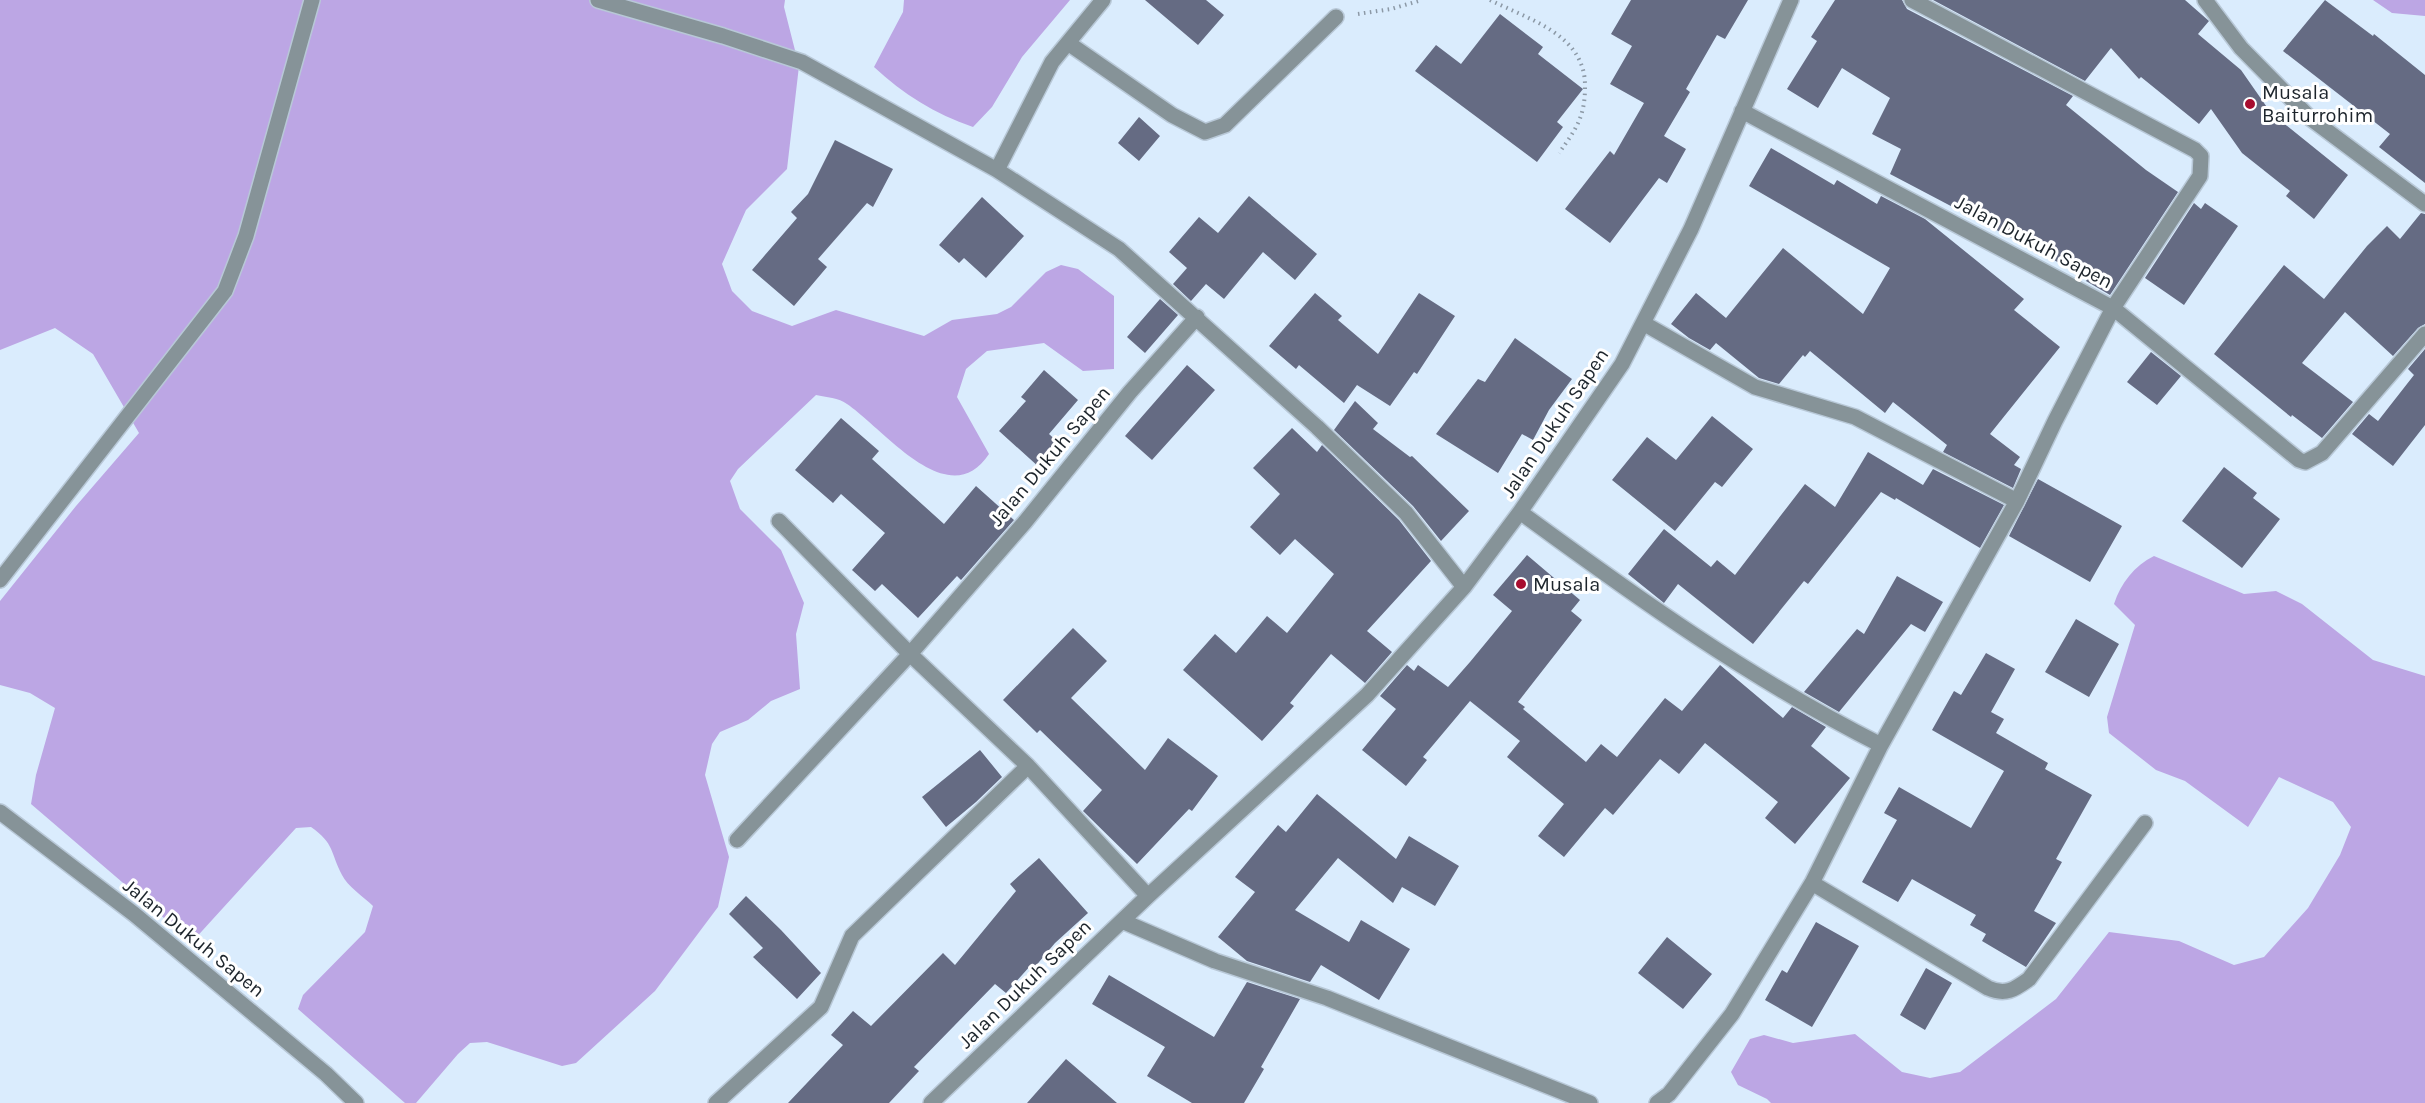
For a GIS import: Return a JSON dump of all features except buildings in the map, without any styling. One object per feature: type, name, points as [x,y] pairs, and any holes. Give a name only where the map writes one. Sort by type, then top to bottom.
[{"type":"street","points":[[0,580],[225,291],[246,236],[312,0]]},
{"type":"street","points":[[598,0],[723,36],[802,62],[997,170],[1119,249],[1317,427],[1406,513],[1464,587]]},
{"type":"street","points":[[997,170],[1052,62],[1103,0]]},
{"type":"street","name":"Jalan Dukuh Sapen","points":[[932,1103],[1148,896],[1367,695],[1464,587],[1520,512],[1622,364],[1691,229],[1791,0]]},
{"type":"street","name":"Jalan Dukuh Sapen","points":[[1742,111],[2113,308],[2200,177],[2201,156],[2195,150],[1912,0]]},
{"type":"street","points":[[2205,0],[2241,48],[2310,118],[2425,204]]},
{"type":"street","points":[[1068,43],[1172,115],[1205,132],[1225,125],[1336,17]]},
{"type":"street","points":[[1657,1103],[1669,1094],[1732,1014],[1812,883],[1881,745],[2017,501],[2113,308],[2299,460],[2305,462],[2322,453],[2425,334]]},
{"type":"street","name":"Jalan Dukuh Sapen","points":[[737,840],[910,654],[1024,522],[1130,392],[1197,317]]},
{"type":"street","points":[[1643,323],[1755,387],[1855,417],[2017,501]]},
{"type":"street","points":[[1520,512],[1652,608],[1736,664],[1839,724],[1881,745]]},
{"type":"street","points":[[779,521],[910,654],[1028,766],[1148,896]]},
{"type":"street","points":[[716,1103],[820,1007],[852,936],[1028,766]]},
{"type":"street","name":"Jalan Dukuh Sapen","points":[[0,812],[134,914],[326,1074],[356,1103]]},
{"type":"street","points":[[1812,883],[1989,988],[1999,993],[2008,992],[2029,979],[2145,823]]},
{"type":"street","points":[[1122,921],[1215,961],[1327,998],[1590,1103]]},
{"type":"path","points":[[1336,17],[1391,9],[1422,0]]},
{"type":"path","points":[[1490,0],[1553,31],[1572,45],[1583,64],[1586,71],[1585,107],[1578,127],[1559,153]]},
{"type":"shaded area","points":[[0,0],[785,0],[784,7],[799,66],[787,169],[746,210],[722,264],[732,291],[752,311],[792,326],[836,310],[924,336],[952,320],[997,314],[1011,307],[1046,272],[1061,265],[1078,269],[1114,296],[1114,369],[1083,371],[1044,343],[987,351],[966,369],[957,397],[989,454],[973,470],[955,475],[936,472],[898,447],[844,402],[816,395],[738,469],[730,481],[740,509],[781,550],[804,603],[796,634],[800,689],[771,701],[748,720],[720,732],[712,744],[705,775],[729,857],[718,907],[655,991],[576,1063],[562,1066],[487,1042],[470,1043],[416,1103],[405,1103],[298,1009],[303,995],[365,932],[373,906],[344,879],[331,849],[319,833],[311,827],[296,828],[192,942],[31,804],[36,775],[55,708],[30,693],[0,685],[0,601],[76,506],[139,433],[93,354],[55,328],[0,350]]},
{"type":"shaded area","points":[[904,0],[1070,0],[1022,57],[992,107],[973,127],[920,102],[874,67],[903,12]]},
{"type":"shaded area","points":[[2373,0],[2425,0],[2425,16],[2392,13]]},
{"type":"shaded area","points":[[2154,556],[2244,594],[2276,591],[2302,604],[2373,660],[2425,676],[2425,1103],[1771,1103],[1738,1085],[1731,1072],[1750,1039],[1764,1035],[1793,1043],[1855,1034],[1902,1072],[1930,1078],[1960,1072],[2056,999],[2109,932],[2179,941],[2234,965],[2264,957],[2308,908],[2340,855],[2351,827],[2333,802],[2279,777],[2248,827],[2185,781],[2156,770],[2109,733],[2107,717],[2135,625],[2114,604],[2129,576]]},
{"type":"place","name":"Musala Baiturrohim","points":[[2250,104]]},
{"type":"place","name":"Musala","points":[[1521,584]]}]
